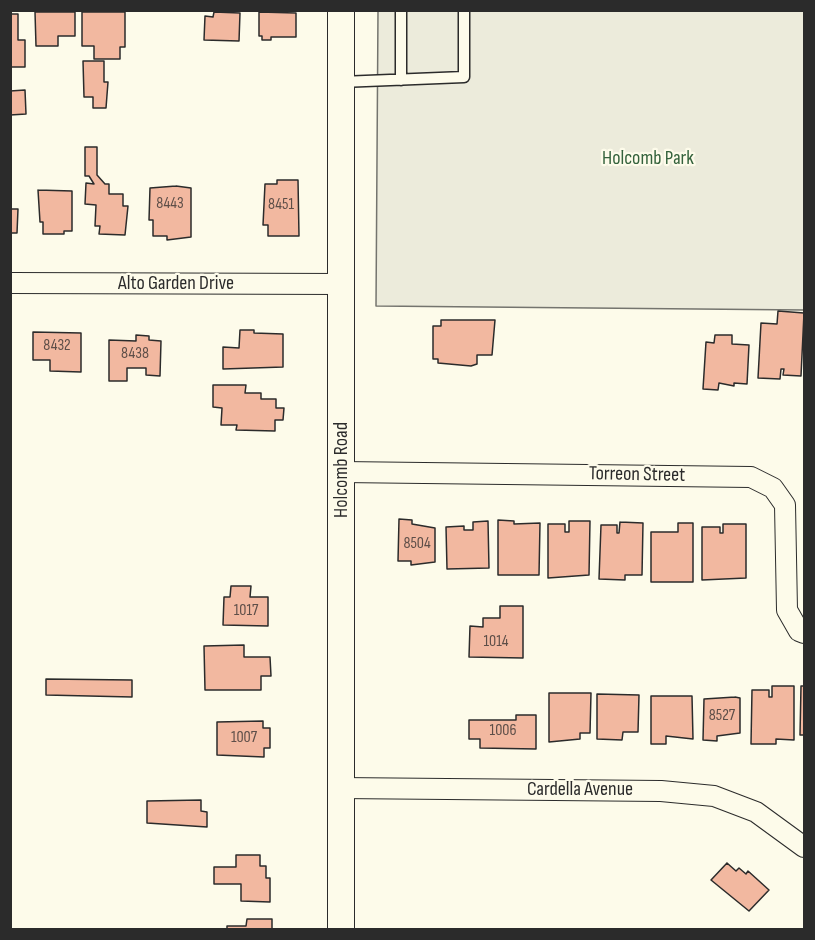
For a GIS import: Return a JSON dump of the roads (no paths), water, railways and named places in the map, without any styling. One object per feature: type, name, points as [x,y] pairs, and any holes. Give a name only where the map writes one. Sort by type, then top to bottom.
[{"type":"street","name":"Holcomb Road","points":[[341,10],[341,930]]},
{"type":"street","name":"Alto Garden Drive","points":[[10,283],[342,284]]},
{"type":"street","name":"Torreon Street","points":[[342,472],[751,477],[773,488],[785,505],[787,610],[799,631],[804,633]]},
{"type":"street","name":"Cardella Avenue","points":[[340,788],[661,791],[714,796],[756,812],[804,847]]},
{"type":"lane","points":[[401,10],[401,80]]},
{"type":"lane","points":[[340,82],[464,78],[464,10]]},
{"type":"park label","name":"Holcomb Park","points":[[648,159]]}]
